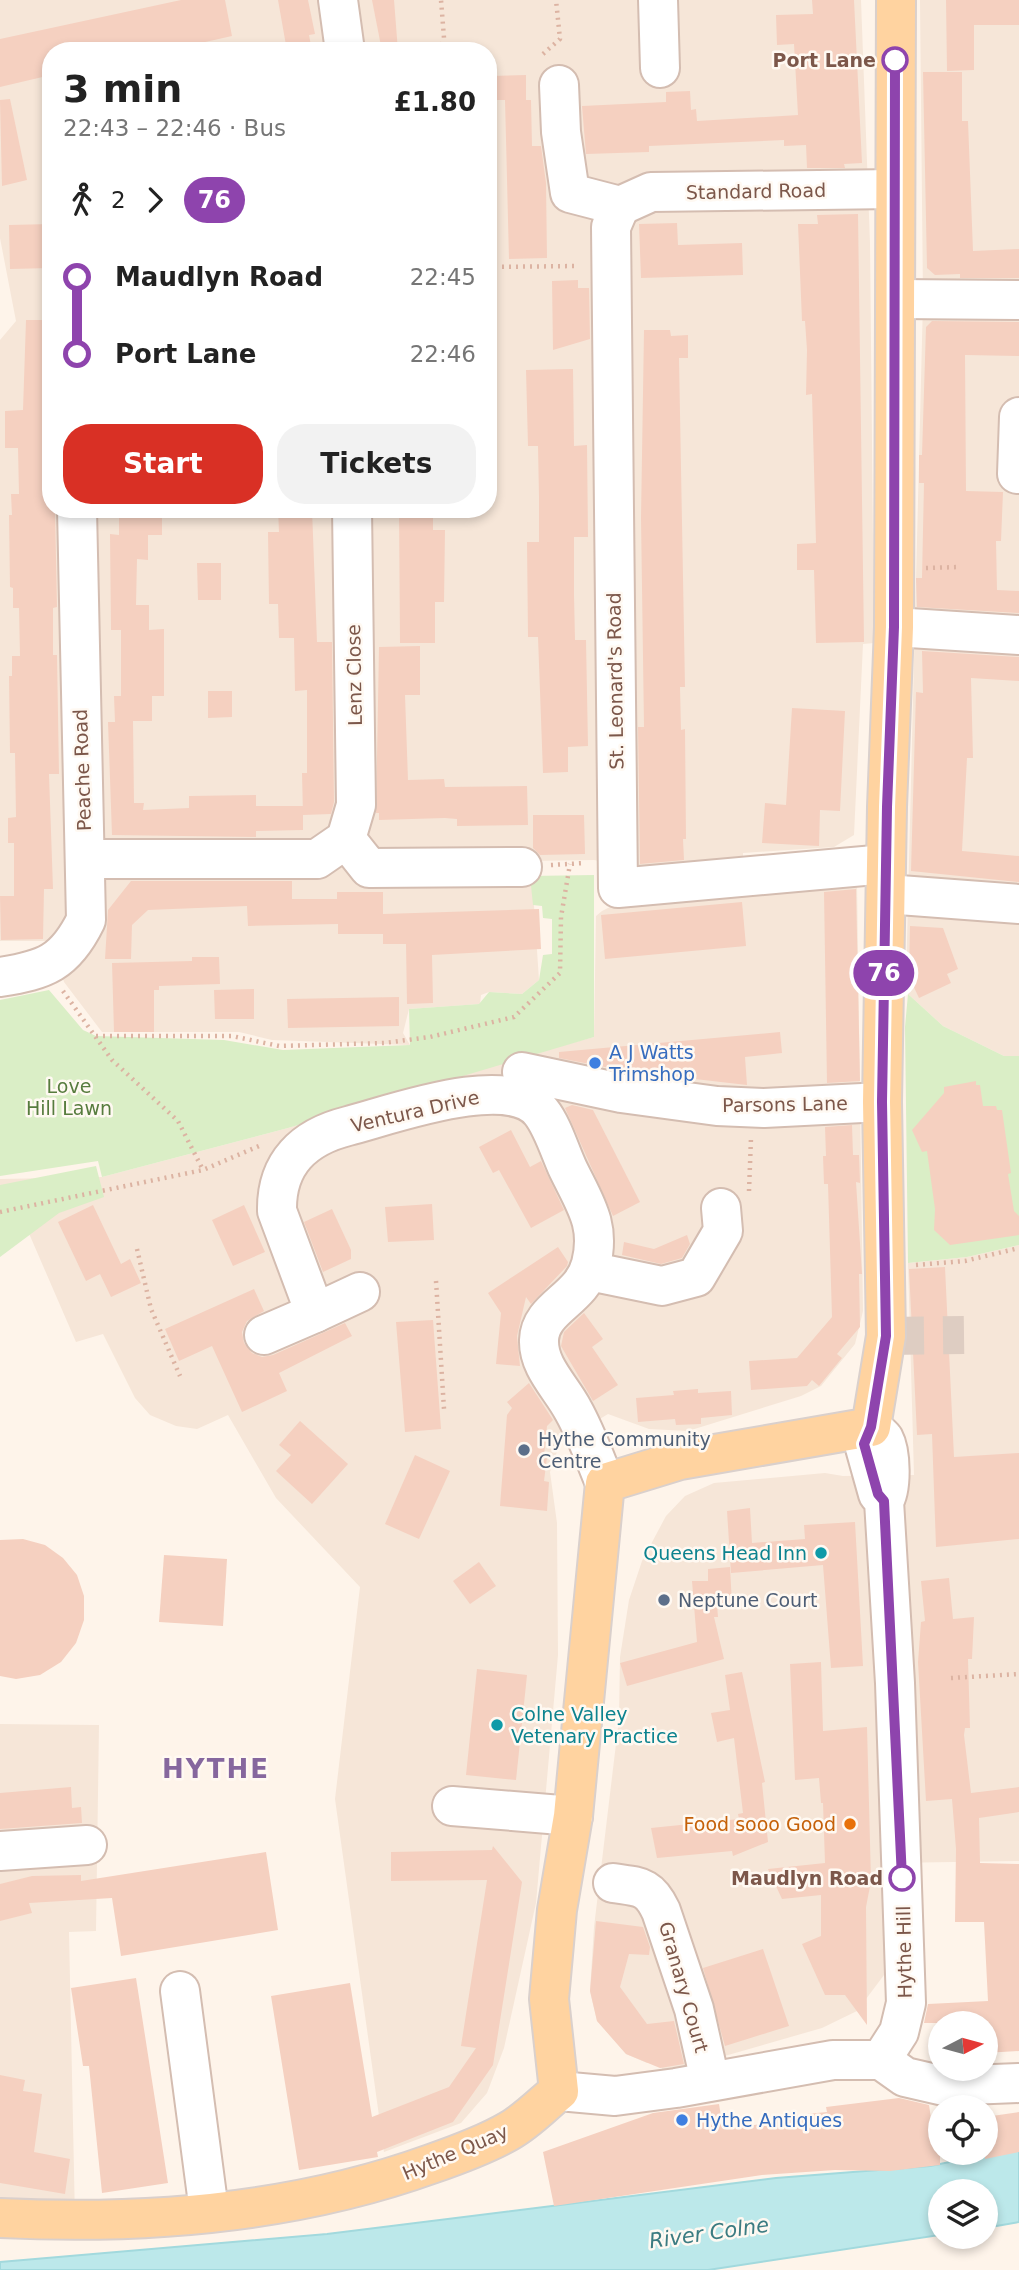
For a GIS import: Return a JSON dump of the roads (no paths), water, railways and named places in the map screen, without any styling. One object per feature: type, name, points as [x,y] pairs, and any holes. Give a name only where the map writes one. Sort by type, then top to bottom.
[{"type":"main road","name":"Hythe Hill","points":[[871,1427],[886,1336],[887,1266],[882,1102],[894,627],[896,0]]},
{"type":"main road","points":[[559,2091],[549,1999],[557,1910],[573,1816],[601,1556],[605,1483],[680,1460],[871,1427]]},
{"type":"main road","name":"Hythe Quay","points":[[0,2218],[149,2219],[327,2195],[386,2180],[457,2155],[510,2131],[559,2091]]},
{"type":"street","points":[[338,0],[344,42]]},
{"type":"street","points":[[658,0],[660,68]]},
{"type":"street","points":[[551,70],[570,193],[620,205]]},
{"type":"street","name":"Standard Road","points":[[620,205],[651,192],[895,189]]},
{"type":"street","name":"St. Leonard's Road","points":[[620,205],[611,227],[618,888],[886,879]]},
{"type":"street","points":[[897,299],[1019,300]]},
{"type":"street","points":[[1017,474],[1019,416]]},
{"type":"street","name":"Peache Road","points":[[0,977],[47,967],[74,945],[86,920],[77,518]]},
{"type":"street","name":"Lenz Close","points":[[346,839],[356,805],[352,518]]},
{"type":"street","points":[[894,627],[1019,635]]},
{"type":"street","points":[[85,859],[317,859],[346,839],[369,868],[522,867]]},
{"type":"street","points":[[886,879],[1019,904]]},
{"type":"street","name":"Parsons Lane","points":[[522,1072],[621,1093],[718,1105],[764,1108],[882,1102]]},
{"type":"street","name":"Ventura Drive","points":[[315,1313],[277,1211],[276,1195],[294,1153],[323,1132],[473,1095],[512,1094],[540,1110],[593,1221],[596,1242],[589,1271],[577,1292],[542,1322],[539,1338],[540,1358],[573,1410],[605,1483]]},
{"type":"street","points":[[589,1271],[662,1286],[696,1277],[723,1231],[721,1208]]},
{"type":"street","points":[[264,1335],[360,1292]]},
{"type":"street","name":"Hythe Hill","points":[[871,1427],[864,1444],[878,1494],[884,1501],[895,1683],[906,2003],[899,2032],[881,2060]]},
{"type":"street","points":[[452,1806],[573,1816]]},
{"type":"street","points":[[0,1851],[88,1845]]},
{"type":"street","name":"Granary Court","points":[[613,1883],[643,1887],[656,1899],[694,2009],[710,2081]]},
{"type":"street","points":[[180,1991],[209,2211]]},
{"type":"street","points":[[559,2091],[615,2096],[833,2060],[881,2060],[905,2077],[944,2086],[1019,2084]]},
{"type":"water","name":"River Colne","points":[[1019,2148],[1019,2222],[998,2226],[998,2179],[928,2179],[928,2237],[708,2270],[0,2270],[0,2262],[327,2234],[776,2178],[935,2165],[998,2165],[998,2152]]},
{"type":"tunnel","points":[[886,1336],[964,1335]]},
{"type":"place","name":"Port Lane","points":[[895,60]]},
{"type":"place","name":"A J Watts Trimshop","points":[[595,1063]]},
{"type":"place","name":"Hythe Community Centre","points":[[524,1450]]},
{"type":"place","name":"Queens Head Inn","points":[[821,1553]]},
{"type":"place","name":"Neptune Court","points":[[664,1600]]},
{"type":"place","name":"Colne Valley Vetenary Practice","points":[[497,1725]]},
{"type":"place","name":"Food sooo Good","points":[[850,1824]]},
{"type":"place","name":"Maudlyn Road","points":[[902,1878]]},
{"type":"place","name":"Hythe Antiques","points":[[682,2120]]},
{"type":"district","name":"HYTHE","points":[[216,1769]]},
{"type":"park label","name":"Love Hill Lawn","points":[[69,1097]]}]
